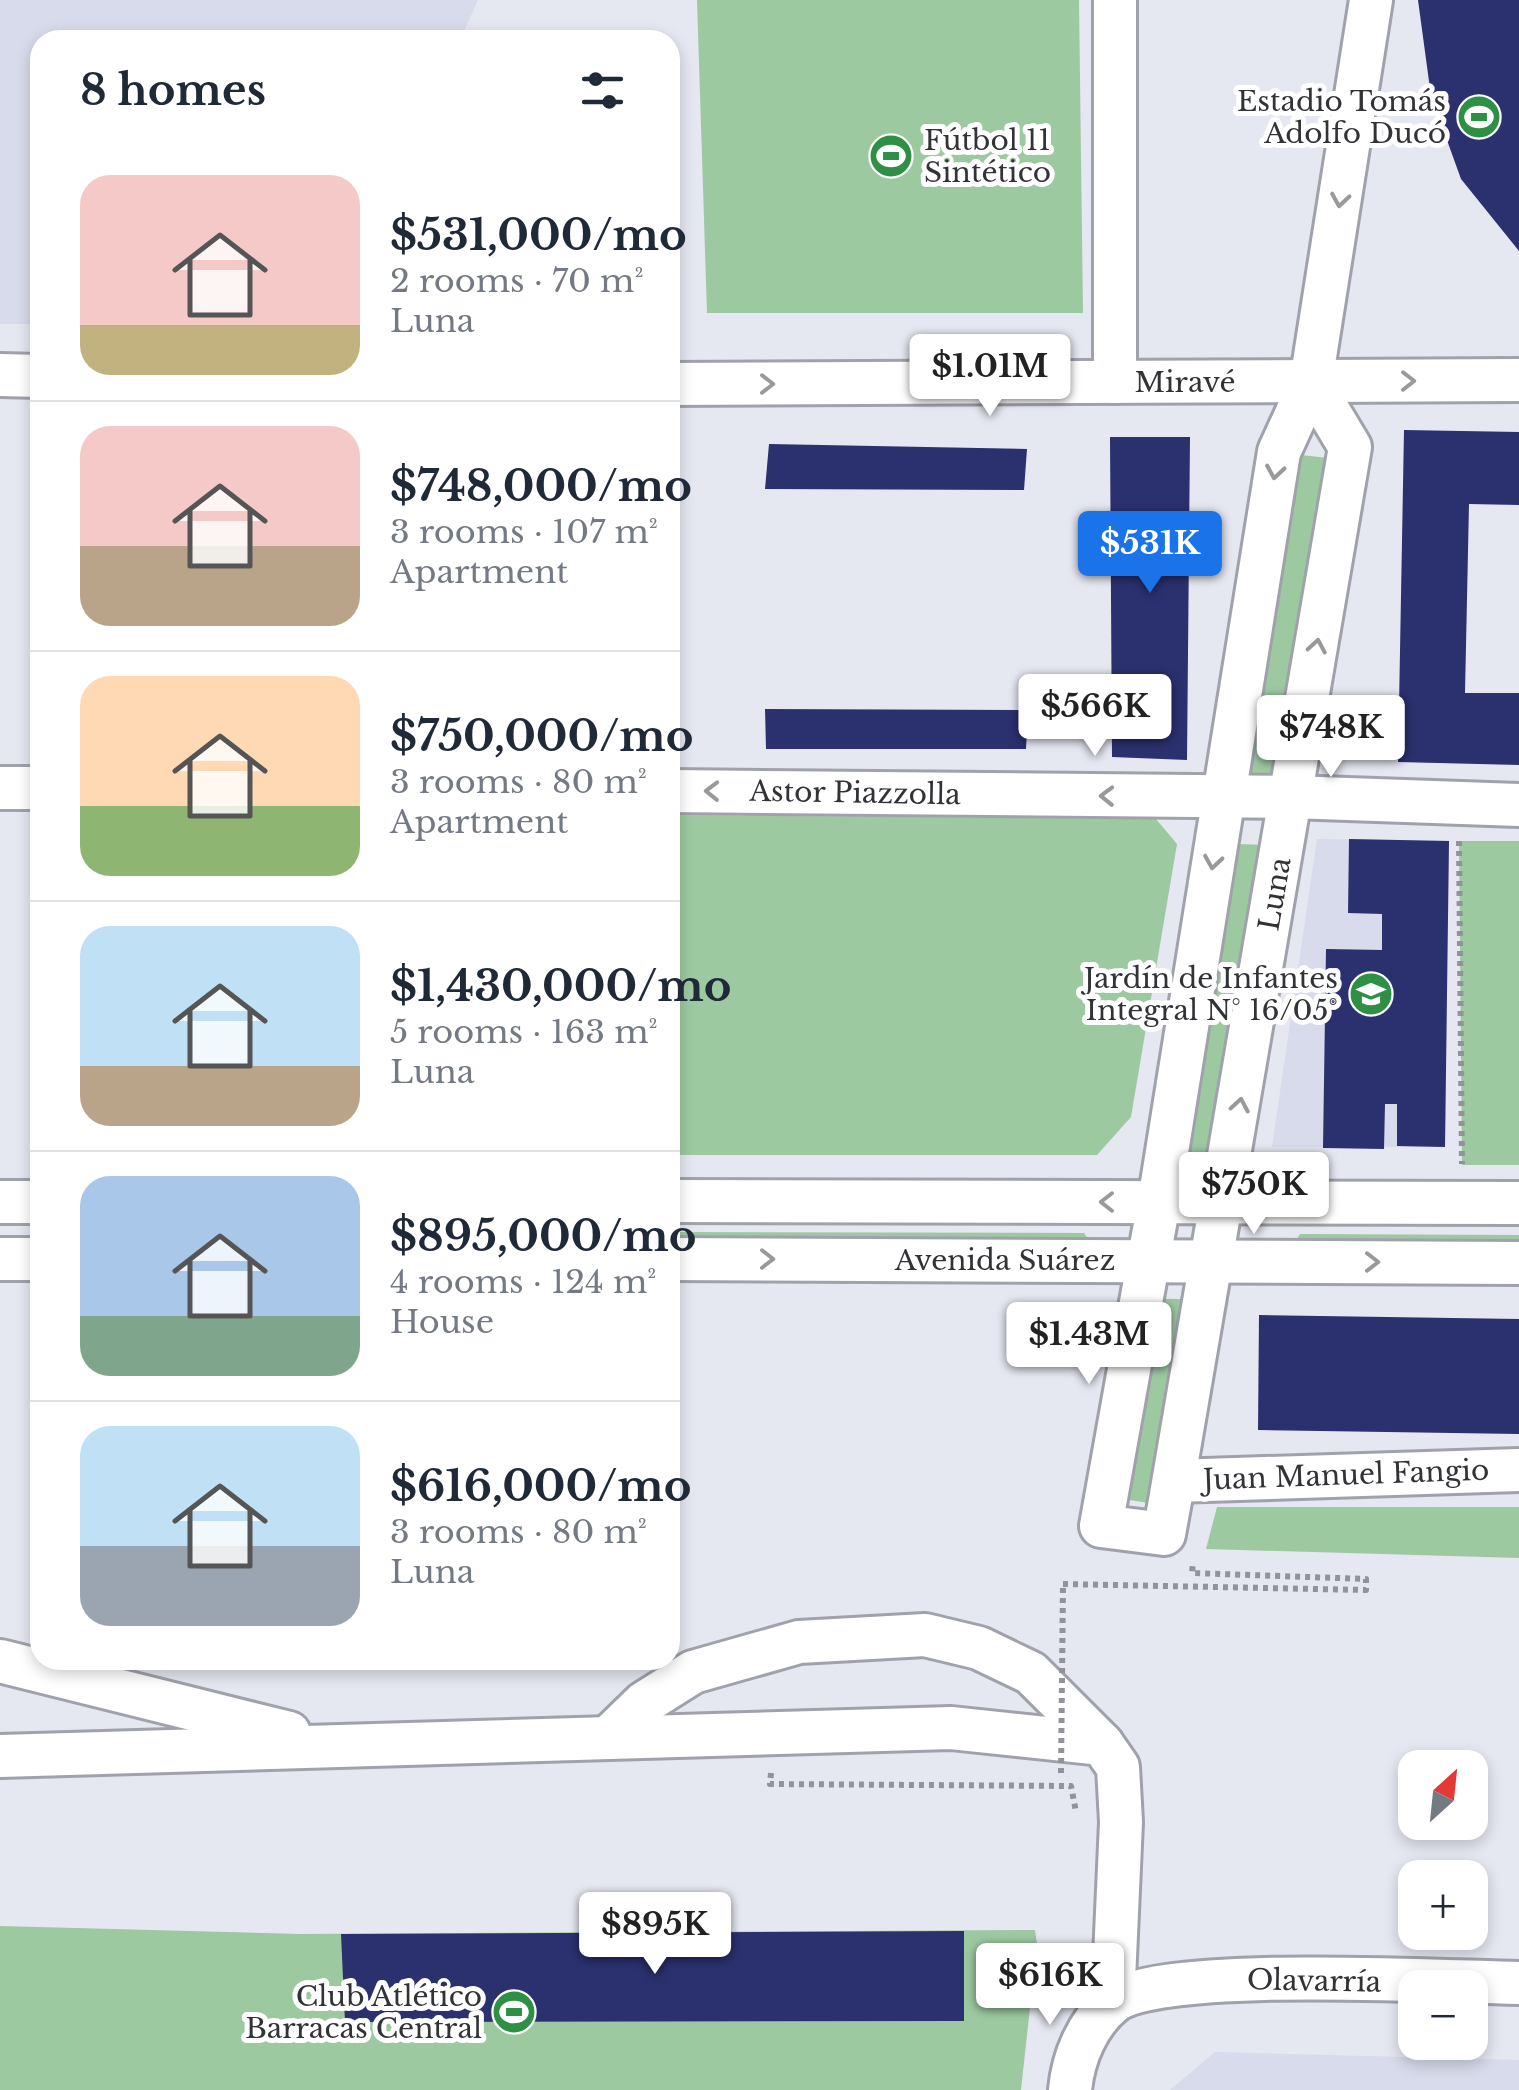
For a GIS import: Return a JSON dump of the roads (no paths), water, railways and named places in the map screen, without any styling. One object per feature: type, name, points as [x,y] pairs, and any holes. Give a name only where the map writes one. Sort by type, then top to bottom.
[{"type":"street","points":[[1115,0],[1115,382]]},
{"type":"street","points":[[1148,1261],[1279,452],[1311,382],[1372,0]]},
{"type":"street","points":[[0,375],[30,376]]},
{"type":"street","name":"Miravé","points":[[680,384],[1519,380]]},
{"type":"street","name":"Luna","points":[[1148,1261],[1101,1526],[1164,1534],[1214,1262],[1350,447],[1311,382]]},
{"type":"street","points":[[0,788],[30,788]]},
{"type":"street","name":"Astor Piazzolla","points":[[680,791],[1292,797],[1519,805]]},
{"type":"street","points":[[680,1201],[1519,1202]]},
{"type":"street","points":[[0,1202],[30,1202]]},
{"type":"street","points":[[0,1259],[30,1259]]},
{"type":"street","name":"Avenida Suárez","points":[[680,1259],[1519,1263]]},
{"type":"street","name":"Juan Manuel Fangio","points":[[1174,1481],[1519,1470]]},
{"type":"street","points":[[608,1738],[644,1703],[693,1672],[800,1642],[925,1635],[979,1648],[1032,1673],[1102,1744],[1118,1767],[1113,2002],[1077,2054],[1070,2090]]},
{"type":"street","points":[[0,1661],[30,1668]]},
{"type":"street","points":[[36,1670],[342,1746]]},
{"type":"street","points":[[0,1756],[951,1728],[1102,1744]]},
{"type":"street","name":"Olavarría","points":[[1113,2002],[1154,1986],[1213,1980],[1519,1983]]},
{"type":"place","name":"Estadio Tomás Adolfo Ducó","points":[[1479,117]]},
{"type":"place","name":"Fútbol 11 Sintético","points":[[891,156]]},
{"type":"place","name":"Jardín de Infantes Integral N° 16/05°","points":[[1371,994]]},
{"type":"place","name":"Club Atlético Barracas Central","points":[[514,2012]]}]
